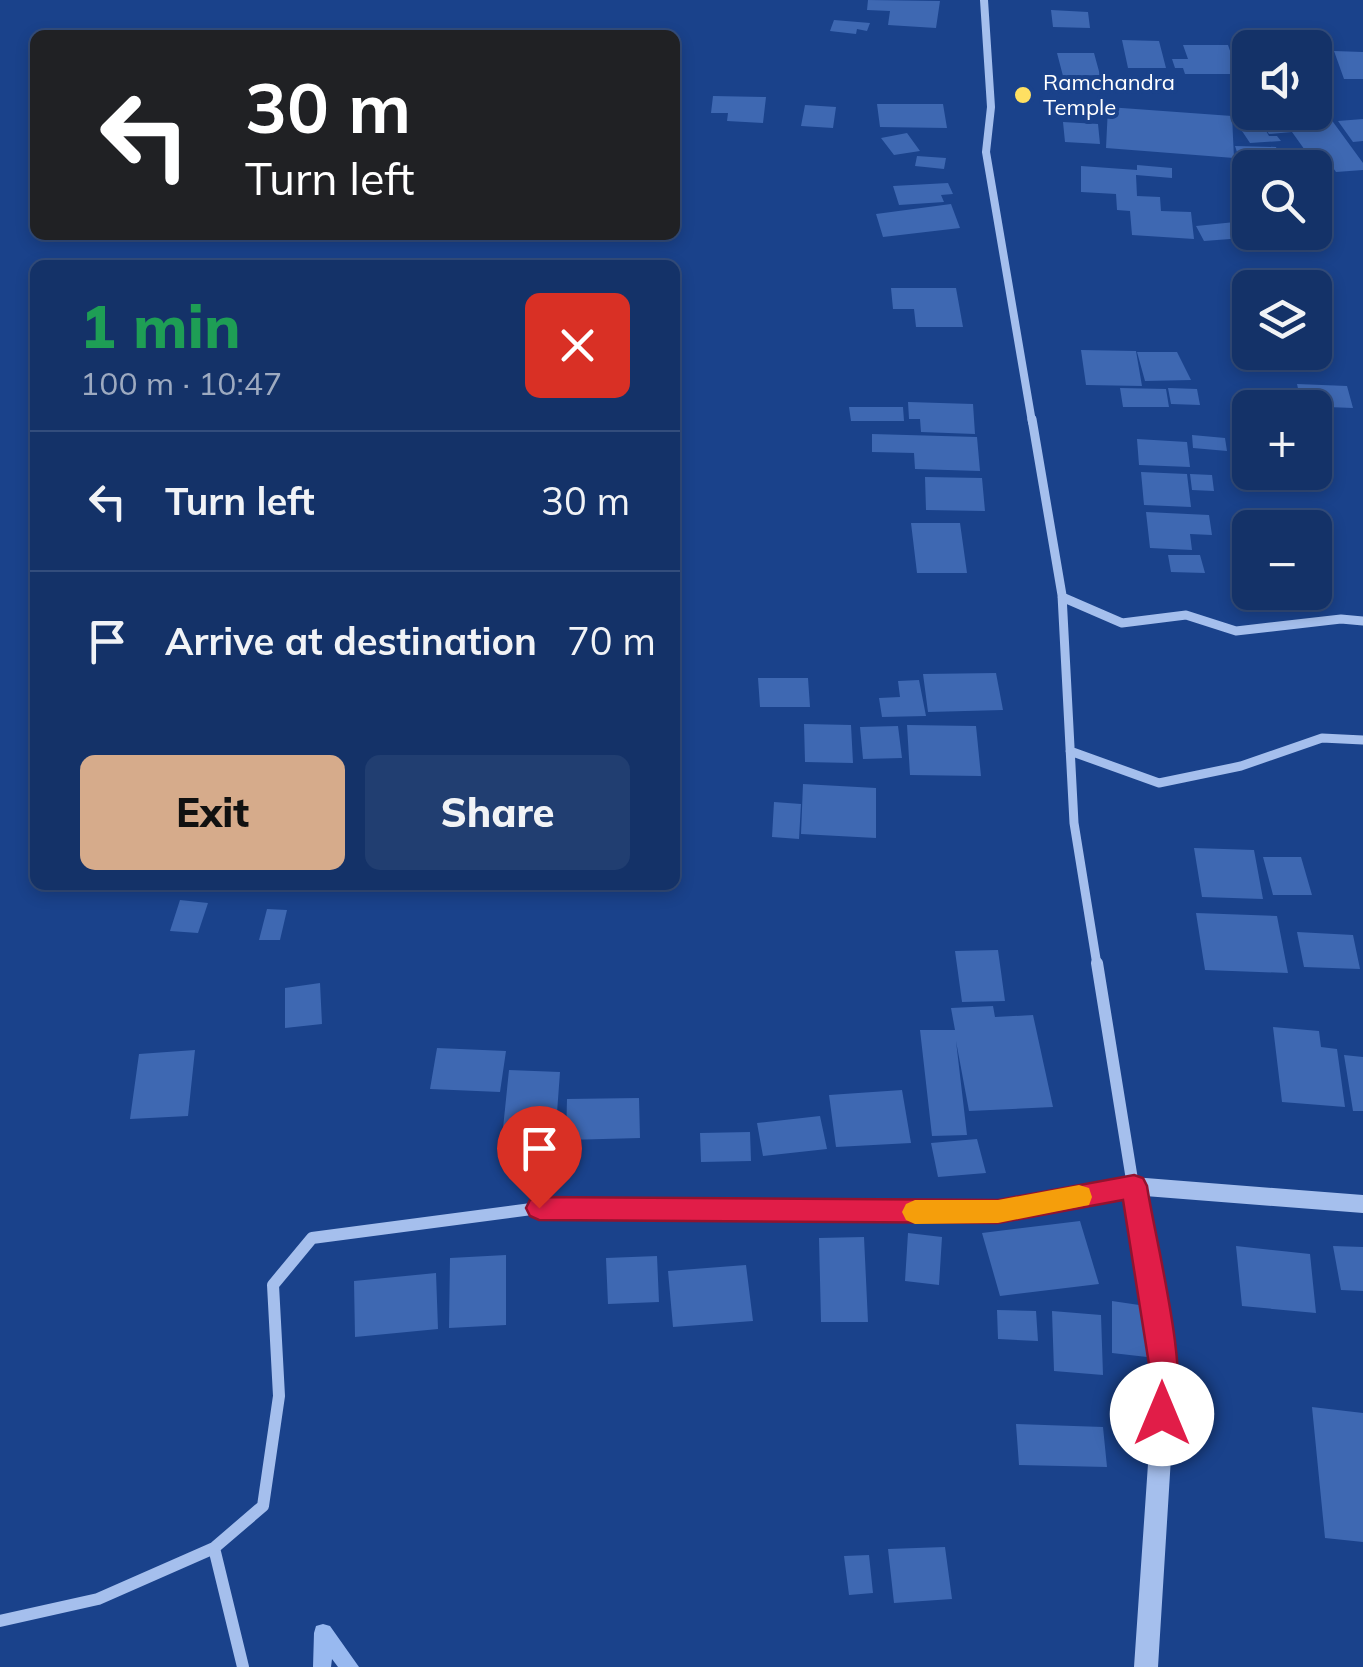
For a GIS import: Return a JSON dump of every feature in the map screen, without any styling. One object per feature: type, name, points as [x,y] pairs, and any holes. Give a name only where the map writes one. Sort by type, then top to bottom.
[{"type":"street","points":[[984,0],[991,107],[986,152],[1062,597],[1074,823],[1165,1377],[1146,1667]]},
{"type":"street","points":[[1062,597],[1122,622],[1186,616],[1236,632],[1341,620],[1363,622]]},
{"type":"street","points":[[1070,751],[1159,783],[1241,766],[1322,738],[1363,740]]},
{"type":"street","points":[[0,1621],[98,1599],[214,1548],[263,1506],[279,1396],[273,1285],[312,1238],[539,1208],[998,1212],[1134,1186],[1363,1204]]},
{"type":"street","points":[[214,1548],[243,1667]]},
{"type":"building","points":[[868,0],[940,1],[936,28],[888,25],[890,11],[867,10]]},
{"type":"building","points":[[1051,10],[1088,12],[1090,28],[1053,27]]},
{"type":"building","points":[[834,20],[870,23],[867,31],[857,29],[856,34],[830,31]]},
{"type":"building","points":[[1122,40],[1159,41],[1166,68],[1128,68]]},
{"type":"building","points":[[1183,45],[1228,45],[1232,74],[1185,74],[1183,68],[1175,68],[1172,59],[1188,59]]},
{"type":"building","points":[[1334,51],[1363,52],[1363,79],[1344,79]]},
{"type":"building","points":[[1057,53],[1094,53],[1100,75],[1063,76]]},
{"type":"building","points":[[713,96],[766,97],[763,123],[727,121],[728,113],[711,113]]},
{"type":"building","points":[[877,104],[943,104],[947,128],[880,127]]},
{"type":"building","points":[[805,105],[836,107],[833,128],[801,126]]},
{"type":"building","points":[[1108,107],[1232,116],[1232,158],[1106,148]]},
{"type":"building","points":[[1363,119],[1363,141],[1353,142],[1338,121]]},
{"type":"building","points":[[1332,121],[1363,163],[1363,170],[1336,172],[1332,150],[1305,150],[1292,132],[1269,134],[1266,130],[1332,130]]},
{"type":"building","points":[[1063,122],[1098,124],[1100,144],[1065,142]]},
{"type":"building","points":[[1241,130],[1266,130],[1281,141],[1250,143]]},
{"type":"building","points":[[907,133],[920,151],[894,155],[881,138]]},
{"type":"building","points":[[1235,146],[1277,150],[1236,150]]},
{"type":"building","points":[[917,156],[946,158],[944,169],[915,166]]},
{"type":"building","points":[[1137,165],[1172,168],[1172,178],[1136,175],[1137,196],[1160,197],[1161,211],[1191,212],[1194,239],[1132,235],[1130,211],[1117,210],[1116,194],[1081,192],[1081,166],[1137,170]]},
{"type":"building","points":[[948,183],[953,194],[941,195],[944,202],[899,205],[893,186]]},
{"type":"building","points":[[951,204],[960,228],[883,237],[876,214]]},
{"type":"building","points":[[1232,222],[1232,239],[1204,241],[1196,226]]},
{"type":"building","points":[[891,288],[956,288],[963,327],[916,327],[914,309],[893,309]]},
{"type":"building","points":[[1081,350],[1136,351],[1142,386],[1086,385]]},
{"type":"building","points":[[1137,352],[1177,352],[1191,380],[1145,381]]},
{"type":"building","points":[[1297,384],[1347,386],[1353,408],[1332,407],[1332,390],[1298,390]]},
{"type":"building","points":[[1120,388],[1166,389],[1169,407],[1123,407]]},
{"type":"building","points":[[1168,388],[1197,389],[1200,405],[1171,404]]},
{"type":"building","points":[[908,402],[973,404],[975,434],[921,432],[920,419],[909,419]]},
{"type":"building","points":[[849,407],[903,407],[904,421],[851,421]]},
{"type":"building","points":[[872,434],[977,437],[980,471],[915,469],[914,453],[872,452]]},
{"type":"building","points":[[1192,435],[1225,438],[1227,451],[1193,448]]},
{"type":"building","points":[[1137,439],[1187,442],[1190,467],[1139,465]]},
{"type":"building","points":[[1141,472],[1187,474],[1191,507],[1144,505]]},
{"type":"building","points":[[1190,474],[1212,475],[1214,491],[1192,490]]},
{"type":"building","points":[[925,477],[982,478],[985,511],[926,510]]},
{"type":"building","points":[[1146,512],[1209,515],[1212,535],[1190,534],[1192,550],[1150,548]]},
{"type":"building","points":[[911,523],[960,523],[967,573],[917,573]]},
{"type":"building","points":[[1168,555],[1200,555],[1205,573],[1171,572]]},
{"type":"building","points":[[996,673],[1003,710],[928,712],[923,674]]},
{"type":"building","points":[[758,678],[808,678],[810,707],[760,707]]},
{"type":"building","points":[[919,680],[926,716],[882,717],[879,698],[900,697],[898,681]]},
{"type":"building","points":[[804,724],[851,725],[853,763],[805,762]]},
{"type":"building","points":[[907,725],[976,726],[981,776],[910,775]]},
{"type":"building","points":[[898,726],[902,758],[863,759],[860,727]]},
{"type":"building","points":[[803,784],[876,788],[876,838],[801,834]]},
{"type":"building","points":[[774,802],[801,804],[799,839],[772,837]]},
{"type":"building","points":[[1194,848],[1254,850],[1263,899],[1202,897]]},
{"type":"building","points":[[1263,857],[1301,857],[1312,895],[1273,895]]},
{"type":"building","points":[[180,900],[208,903],[198,933],[170,931]]},
{"type":"building","points":[[267,909],[287,910],[280,940],[259,940]]},
{"type":"building","points":[[1196,913],[1277,916],[1288,973],[1205,970]]},
{"type":"building","points":[[1297,932],[1353,935],[1360,969],[1304,967]]},
{"type":"building","points":[[998,950],[1005,1001],[962,1002],[955,951]]},
{"type":"building","points":[[320,983],[322,1024],[285,1028],[285,988]]},
{"type":"building","points":[[993,1006],[995,1017],[1033,1015],[1053,1107],[969,1111],[956,1041],[967,1135],[932,1136],[920,1030],[955,1030],[951,1008]]},
{"type":"building","points":[[1273,1027],[1319,1031],[1321,1047],[1337,1049],[1345,1107],[1282,1102]]},
{"type":"building","points":[[437,1048],[506,1051],[500,1092],[430,1089]]},
{"type":"building","points":[[195,1050],[188,1116],[130,1119],[139,1054]]},
{"type":"building","points":[[1344,1055],[1363,1057],[1363,1111],[1353,1111]]},
{"type":"building","points":[[509,1070],[560,1072],[555,1140],[502,1138]]},
{"type":"building","points":[[902,1090],[911,1143],[836,1147],[829,1095]]},
{"type":"building","points":[[639,1098],[640,1138],[566,1140],[567,1099]]},
{"type":"building","points":[[820,1116],[827,1149],[763,1156],[757,1123]]},
{"type":"building","points":[[750,1132],[751,1161],[701,1162],[700,1133]]},
{"type":"building","points":[[977,1139],[986,1173],[938,1177],[931,1143]]},
{"type":"building","points":[[1080,1221],[1099,1284],[1000,1296],[982,1233]]},
{"type":"building","points":[[908,1233],[942,1237],[939,1285],[905,1281]]},
{"type":"building","points":[[864,1237],[868,1322],[821,1322],[819,1238]]},
{"type":"building","points":[[1236,1246],[1310,1254],[1316,1313],[1242,1306]]},
{"type":"building","points":[[1333,1246],[1363,1247],[1363,1291],[1341,1290]]},
{"type":"building","points":[[506,1255],[506,1325],[449,1328],[450,1258]]},
{"type":"building","points":[[657,1256],[659,1302],[608,1304],[606,1258]]},
{"type":"building","points":[[746,1265],[753,1321],[673,1327],[668,1271]]},
{"type":"building","points":[[436,1273],[438,1329],[355,1337],[354,1281]]},
{"type":"building","points":[[1112,1301],[1146,1306],[1147,1357],[1112,1353]]},
{"type":"building","points":[[997,1310],[1036,1311],[1038,1341],[998,1339]]},
{"type":"building","points":[[1052,1311],[1101,1315],[1103,1375],[1054,1371]]},
{"type":"building","points":[[1312,1407],[1363,1413],[1363,1542],[1325,1538]]},
{"type":"building","points":[[1016,1424],[1103,1427],[1107,1467],[1019,1465]]},
{"type":"building","points":[[945,1547],[952,1599],[894,1603],[888,1549]]},
{"type":"building","points":[[869,1555],[873,1593],[849,1595],[844,1556]]},
{"type":"waterway","points":[[322,1667],[323,1633],[350,1667]]},
{"type":"slow traffic","points":[[915,1212],[998,1212],[1079,1197]]},
{"type":"place","name":"Ramchandra Temple","points":[[1023,95]]},
{"type":"route","points":[[539,1208],[998,1212],[1134,1186],[1165,1377],[1162,1414]]}]
